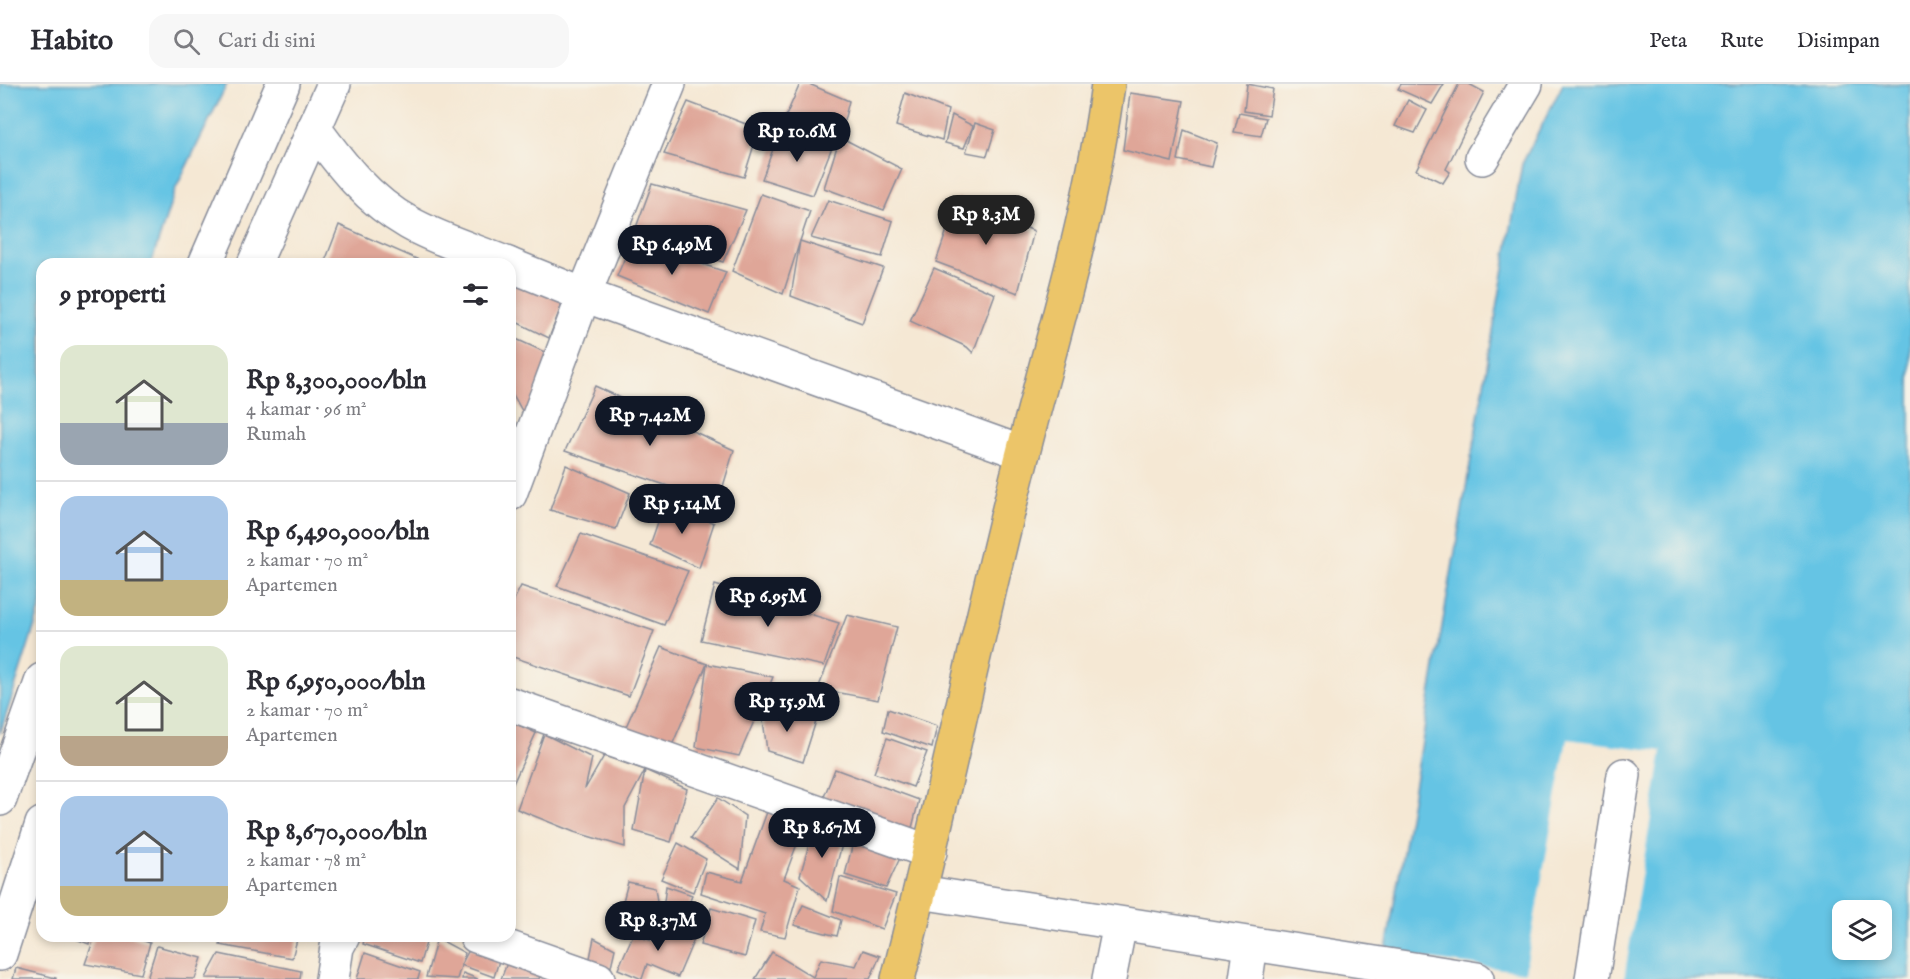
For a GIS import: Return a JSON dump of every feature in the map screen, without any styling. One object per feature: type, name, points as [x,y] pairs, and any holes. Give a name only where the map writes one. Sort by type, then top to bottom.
[{"type":"highway","points":[[898,979],[1023,453],[1060,317],[1102,135],[1108,84]]},
{"type":"street","points":[[209,258],[284,84]]},
{"type":"street","points":[[257,258],[334,84]]},
{"type":"street","points":[[516,478],[584,296],[669,84]]},
{"type":"street","points":[[1482,158],[1526,84]]},
{"type":"street","points":[[314,128],[345,171],[377,201],[409,223],[494,258]]},
{"type":"street","points":[[516,267],[584,296],[1023,453]]},
{"type":"street","points":[[0,799],[36,702]]},
{"type":"street","points":[[516,706],[930,852]]},
{"type":"street","points":[[1592,979],[1624,775]]},
{"type":"street","points":[[0,954],[36,843]]},
{"type":"street","points":[[920,892],[1477,979]]},
{"type":"street","points":[[1109,979],[1120,924]]},
{"type":"street","points":[[332,979],[340,942]]},
{"type":"street","points":[[493,942],[598,979]]},
{"type":"street","points":[[1246,979],[1251,945]]},
{"type":"water","points":[[0,84],[227,84],[175,190],[153,258],[36,258],[36,622],[0,734]]},
{"type":"water","points":[[1563,84],[1910,84],[1910,979],[1381,979],[1522,164]]},
{"type":"pier","points":[[1567,739],[1662,751],[1624,979],[1381,979],[1384,953],[1525,972]]},
{"type":"building","points":[[800,84],[809,84],[849,101],[840,137],[782,125]]},
{"type":"building","points":[[1247,84],[1273,89],[1269,115],[1244,111]]},
{"type":"building","points":[[1401,84],[1444,84],[1432,104],[1398,89]]},
{"type":"building","points":[[1459,84],[1469,84],[1484,92],[1446,169],[1450,172],[1443,183],[1416,170]]},
{"type":"building","points":[[905,93],[948,110],[942,140],[896,126]]},
{"type":"building","points":[[1130,93],[1184,101],[1172,162],[1123,150]]},
{"type":"building","points":[[1408,100],[1427,110],[1415,133],[1395,126]]},
{"type":"building","points":[[688,102],[759,129],[744,177],[664,154]]},
{"type":"building","points":[[1239,113],[1266,118],[1261,136],[1234,132]]},
{"type":"building","points":[[952,115],[973,126],[964,148],[945,143]]},
{"type":"building","points":[[975,123],[995,130],[987,156],[966,152]]},
{"type":"building","points":[[1184,130],[1217,143],[1211,167],[1178,160]]},
{"type":"building","points":[[779,133],[832,147],[813,195],[762,179]]},
{"type":"building","points":[[840,137],[902,169],[884,210],[824,188]]},
{"type":"building","points":[[652,184],[746,210],[723,262],[634,233]]},
{"type":"building","points":[[761,194],[810,211],[783,294],[732,271]]},
{"type":"building","points":[[958,198],[1034,231],[1018,293],[936,262]]},
{"type":"building","points":[[828,200],[893,221],[882,257],[811,238]]},
{"type":"building","points":[[339,225],[414,258],[326,258]]},
{"type":"building","points":[[632,241],[726,272],[709,314],[617,276]]},
{"type":"building","points":[[800,241],[883,268],[862,323],[791,296]]},
{"type":"building","points":[[934,268],[995,294],[973,353],[967,347],[910,321]]},
{"type":"building","points":[[516,283],[564,299],[549,338],[516,322]]},
{"type":"building","points":[[516,339],[551,355],[526,418],[516,400]]},
{"type":"building","points":[[595,386],[734,450],[718,503],[565,451]]},
{"type":"building","points":[[566,465],[630,493],[616,529],[550,510]]},
{"type":"building","points":[[665,502],[714,523],[699,568],[650,545]]},
{"type":"building","points":[[581,534],[688,571],[664,625],[557,586]]},
{"type":"building","points":[[715,585],[839,623],[824,666],[701,640]]},
{"type":"building","points":[[521,586],[654,631],[629,696],[516,658],[516,596]]},
{"type":"building","points":[[847,615],[897,627],[878,700],[818,689]]},
{"type":"building","points":[[661,647],[707,664],[670,750],[625,729]]},
{"type":"building","points":[[707,664],[773,677],[739,756],[696,747]]},
{"type":"building","points":[[761,704],[816,721],[803,762],[767,751]]},
{"type":"building","points":[[888,709],[937,726],[932,748],[883,731]]},
{"type":"building","points":[[516,724],[536,733],[516,777]]},
{"type":"building","points":[[544,734],[592,758],[585,789],[604,756],[645,770],[625,808],[625,847],[574,832],[517,809]]},
{"type":"building","points":[[887,738],[927,752],[913,787],[874,773]]},
{"type":"building","points":[[835,769],[919,800],[910,836],[820,807]]},
{"type":"building","points":[[645,770],[687,789],[671,842],[634,831]]},
{"type":"building","points":[[718,798],[745,816],[740,869],[691,838]]},
{"type":"building","points":[[767,812],[804,825],[784,879],[800,886],[785,937],[760,932],[765,914],[701,893],[706,872],[742,881]]},
{"type":"building","points":[[815,823],[845,833],[827,901],[800,876]]},
{"type":"building","points":[[854,839],[900,858],[886,888],[845,875]]},
{"type":"building","points":[[678,843],[706,859],[693,892],[661,879]]},
{"type":"building","points":[[840,877],[896,894],[882,929],[833,911]]},
{"type":"building","points":[[628,882],[655,888],[660,921],[620,913]]},
{"type":"building","points":[[666,886],[692,895],[684,921],[663,909]]},
{"type":"building","points":[[803,905],[841,920],[837,936],[794,925]]},
{"type":"building","points":[[711,908],[755,921],[745,957],[700,945]]},
{"type":"building","points":[[660,921],[695,937],[678,977],[647,964],[642,979],[618,969],[633,935],[653,941]]},
{"type":"building","points":[[594,938],[615,949],[609,975],[588,968]]},
{"type":"building","points":[[93,942],[150,943],[141,974],[85,964]]},
{"type":"building","points":[[221,942],[296,942],[292,958],[220,945]]},
{"type":"building","points":[[364,942],[426,942],[420,963],[363,944]]},
{"type":"building","points":[[436,942],[444,942],[465,953],[457,979],[426,977]]},
{"type":"building","points":[[157,946],[202,958],[195,979],[147,978]]},
{"type":"building","points":[[470,948],[501,954],[494,977],[461,965]]},
{"type":"building","points":[[863,950],[880,956],[870,979],[755,979],[772,952],[813,977],[821,959],[856,966]]},
{"type":"building","points":[[365,953],[420,972],[418,979],[357,979]]},
{"type":"building","points":[[219,954],[301,971],[300,979],[206,978]]},
{"type":"building","points":[[510,955],[543,967],[539,979],[501,979]]},
{"type":"building","points":[[16,968],[56,978],[56,979],[13,979]]},
{"type":"building","points":[[463,973],[478,979],[462,979]]}]
